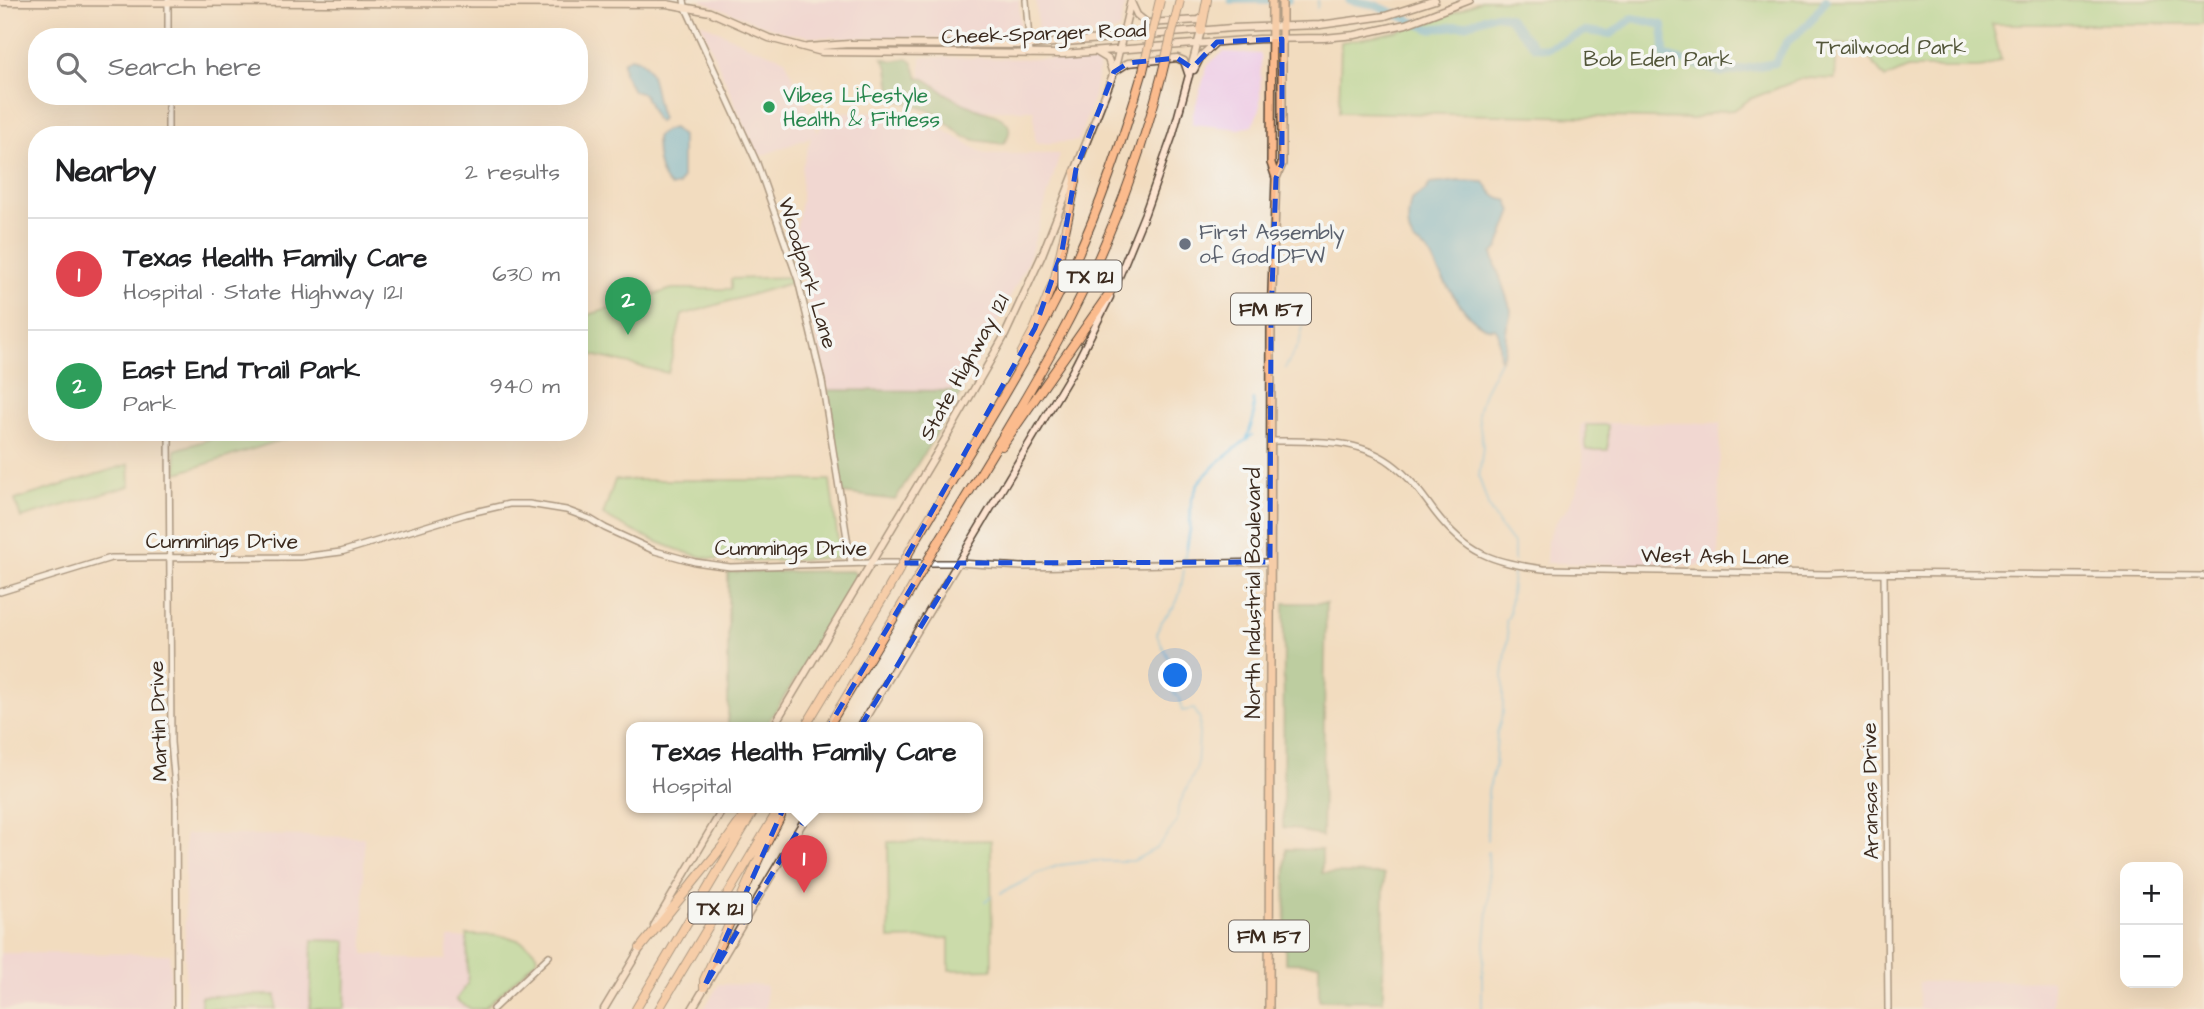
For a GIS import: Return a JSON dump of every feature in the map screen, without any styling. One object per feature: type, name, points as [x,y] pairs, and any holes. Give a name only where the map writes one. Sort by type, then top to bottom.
[{"type":"highway","name":"TX 121","points":[[808,722],[1028,353],[1074,263],[1120,146],[1143,71],[1160,0]]},
{"type":"highway","name":"TX 121","points":[[831,722],[1058,341],[1127,188],[1153,108],[1180,0]]},
{"type":"highway","points":[[1201,31],[1206,8]]},
{"type":"highway","points":[[976,440],[977,432],[1035,328],[1055,278],[1076,181],[1075,172]]},
{"type":"highway","points":[[986,463],[994,457],[1117,282]]},
{"type":"highway","points":[[640,948],[716,856],[746,813]]},
{"type":"highway","name":"TX 121","points":[[636,1009],[753,813]]},
{"type":"highway","name":"TX 121","points":[[659,1009],[779,813]]},
{"type":"highway","points":[[704,987],[704,980],[780,813]]},
{"type":"main road","points":[[1131,0],[1141,20],[1150,24],[1199,20],[1206,8]]},
{"type":"main road","name":"State Highway 121","points":[[776,722],[1005,335],[1042,255],[1113,75],[1131,0]]},
{"type":"main road","name":"North Industrial Boulevard","points":[[1272,0],[1270,163],[1276,178]]},
{"type":"main road","name":"North Industrial Boulevard","points":[[1269,1009],[1271,318],[1276,178],[1282,164],[1282,0]]},
{"type":"main road","name":"Cheek-Sparger Road","points":[[806,47],[865,44],[1030,46],[1348,22],[1385,16],[1435,0]]},
{"type":"main road","name":"Cheek-Sparger Road","points":[[0,2],[685,3],[769,38],[822,52],[1030,54],[1350,36],[1406,24],[1469,0]]},
{"type":"main road","points":[[1348,22],[1350,36]]},
{"type":"main road","points":[[863,722],[1072,372],[1117,282],[1158,178],[1201,31]]},
{"type":"main road","points":[[1189,78],[1201,56],[1217,42]]},
{"type":"main road","points":[[865,44],[865,53]]},
{"type":"main road","points":[[916,45],[916,54]]},
{"type":"main road","points":[[1097,52],[1108,59],[1113,75],[1128,63],[1177,58],[1184,61],[1189,78]]},
{"type":"main road","points":[[604,1009],[720,813]]},
{"type":"main road","points":[[692,1009],[808,813]]},
{"type":"street","points":[[1027,0],[1030,54]]},
{"type":"street","points":[[168,1],[168,28]]},
{"type":"street","name":"Woodpark Lane","points":[[685,3],[758,163],[798,280],[822,381],[851,563]]},
{"type":"street","points":[[168,105],[168,126]]},
{"type":"street","name":"Martin Drive","points":[[169,441],[171,742],[176,798],[177,1009]]},
{"type":"street","name":"West Ash Lane","points":[[1271,441],[1341,444],[1390,462],[1413,483],[1461,542],[1483,555],[1514,565],[1543,569],[1827,574],[2204,576]]},
{"type":"street","name":"Cummings Drive","points":[[0,592],[111,558],[317,556],[354,549],[489,507],[529,504],[566,510],[655,551],[695,562],[730,567],[851,563],[959,563],[1021,567],[1270,562]]},
{"type":"street","name":"Aransas Drive","points":[[1884,573],[1888,1009]]},
{"type":"street","points":[[493,1009],[549,956]]},
{"type":"highlighted area","points":[[1282,39],[1282,164],[1276,178],[1271,319],[1270,562],[959,563],[704,987],[793,787],[926,563],[903,563],[1035,328],[1062,251],[1076,169],[1114,72],[1128,63],[1177,58],[1192,68],[1217,42]]},
{"type":"shaded area","points":[[700,0],[1019,0],[1020,25],[1005,39],[817,37],[788,33]]},
{"type":"shaded area","points":[[1036,0],[1126,0],[1119,30],[1103,34],[1044,36],[1038,33]]},
{"type":"shaded area","points":[[700,22],[747,45],[785,59],[818,133],[824,116],[831,112],[910,112],[985,154],[1060,154],[1028,262],[963,391],[828,390],[794,241],[801,202],[802,168],[811,137],[758,157]]},
{"type":"shaded area","points":[[1225,52],[1261,54],[1260,109],[1252,125],[1240,129],[1192,124],[1208,65]]},
{"type":"shaded area","points":[[921,57],[1100,60],[1094,97],[1078,141],[1038,144],[1035,142],[1034,110],[978,110],[947,94],[928,79],[921,78]]},
{"type":"shaded area","points":[[1584,423],[1720,423],[1718,566],[1546,563],[1547,541],[1555,523],[1570,505],[1579,484],[1583,465],[1580,426]]},
{"type":"shaded area","points":[[185,834],[364,837],[364,954],[385,955],[385,958],[446,960],[448,938],[468,938],[468,983],[457,999],[471,1009],[185,1009]]},
{"type":"shaded area","points":[[0,953],[170,954],[170,1009],[0,1009]]},
{"type":"shaded area","points":[[2052,980],[2053,1009],[1919,1009],[1919,982]]},
{"type":"shaded area","points":[[719,984],[766,985],[766,1009],[704,1009]]},
{"type":"green space","name":"Bob Eden Park","points":[[1481,0],[2204,0],[2204,24],[1992,24],[2001,60],[1978,68],[1908,68],[1885,78],[1860,47],[1837,44],[1835,79],[1803,78],[1750,99],[1734,110],[1719,111],[1694,119],[1339,112],[1341,42],[1413,27]]},
{"type":"green space","points":[[883,58],[893,61],[908,58],[918,77],[959,101],[1004,120],[1009,128],[1005,142],[1003,144],[975,140],[963,136],[934,112],[892,98],[888,68]]},
{"type":"green space","points":[[790,277],[791,283],[682,315],[668,373],[588,354],[588,315],[672,289],[731,289],[731,279]]},
{"type":"green space","points":[[828,390],[963,391],[895,500],[842,493]]},
{"type":"green space","points":[[1586,425],[1608,425],[1608,450],[1586,450]]},
{"type":"green space","points":[[204,441],[278,441],[178,473],[175,450]]},
{"type":"green space","points":[[129,464],[130,486],[21,518],[15,500]]},
{"type":"green space","points":[[615,480],[830,480],[840,556],[744,561],[701,557],[672,548],[603,515]]},
{"type":"green space","points":[[853,571],[857,577],[768,722],[728,722],[728,572]]},
{"type":"green space","points":[[1284,603],[1326,603],[1322,837],[1283,828]]},
{"type":"green space","points":[[991,840],[992,969],[949,970],[949,938],[889,939],[888,842]]},
{"type":"green space","points":[[1286,849],[1322,850],[1322,873],[1384,874],[1383,1001],[1319,1000],[1319,964],[1285,963]]},
{"type":"green space","points":[[467,935],[515,939],[531,948],[537,955],[536,960],[484,1009],[471,1009],[456,1000],[468,983]]},
{"type":"green space","points":[[312,940],[347,941],[345,1009],[310,1009]]},
{"type":"green space","points":[[276,995],[276,1009],[201,1009],[201,996]]},
{"type":"water","points":[[631,57],[640,60],[650,73],[662,118],[658,122],[644,94],[633,91],[624,74],[623,62]]},
{"type":"water","points":[[673,128],[682,136],[682,178],[679,185],[671,187],[661,171],[656,137]]},
{"type":"water","points":[[1484,182],[1496,197],[1507,200],[1512,211],[1498,248],[1492,254],[1511,310],[1505,350],[1500,361],[1498,332],[1495,328],[1479,324],[1463,309],[1429,253],[1414,242],[1409,232],[1411,200],[1425,191],[1430,184]]},
{"type":"waterway","points":[[1231,0],[1288,0]]},
{"type":"waterway","points":[[1317,8],[1318,0]]},
{"type":"waterway","points":[[1349,0],[1375,5],[1430,29],[1465,25],[1495,14],[1508,17],[1535,47],[1548,48],[1586,31],[1611,34],[1633,18],[1663,25],[1664,55],[1723,73],[1775,63],[1786,43],[1809,23],[1826,0]]},
{"type":"waterway","points":[[1285,368],[1299,344],[1305,318]]},
{"type":"waterway","points":[[1500,361],[1484,392],[1478,413],[1483,447],[1479,477],[1489,508],[1514,545],[1514,561]]},
{"type":"waterway","points":[[1247,438],[1254,417],[1253,399]]},
{"type":"waterway","points":[[1185,558],[1191,501],[1199,482],[1216,464],[1252,435]]},
{"type":"waterway","points":[[1001,893],[1035,874],[1060,865],[1093,861],[1133,861],[1157,848],[1177,822],[1178,807],[1197,767],[1200,719],[1194,709],[1182,711],[1179,698],[1171,689],[1174,670],[1157,635],[1161,622],[1177,601],[1184,570]]},
{"type":"waterway","points":[[1487,840],[1488,791],[1495,766],[1497,733],[1503,712],[1503,676],[1508,637],[1506,620],[1509,616],[1513,573]]},
{"type":"waterway","points":[[1482,1009],[1489,899],[1488,852]]},
{"type":"waterway","points":[[985,901],[991,897]]},
{"type":"place","name":"Vibes Lifestyle Health & Fitness","points":[[769,107]]},
{"type":"place","name":"First Assembly of God DFW","points":[[1185,244]]},
{"type":"place","name":"East End Trail Park","points":[[628,335]]},
{"type":"place","name":"Texas Health Family Care","points":[[804,893]]},
{"type":"park label","name":"Trailwood Park","points":[[1891,47]]}]
